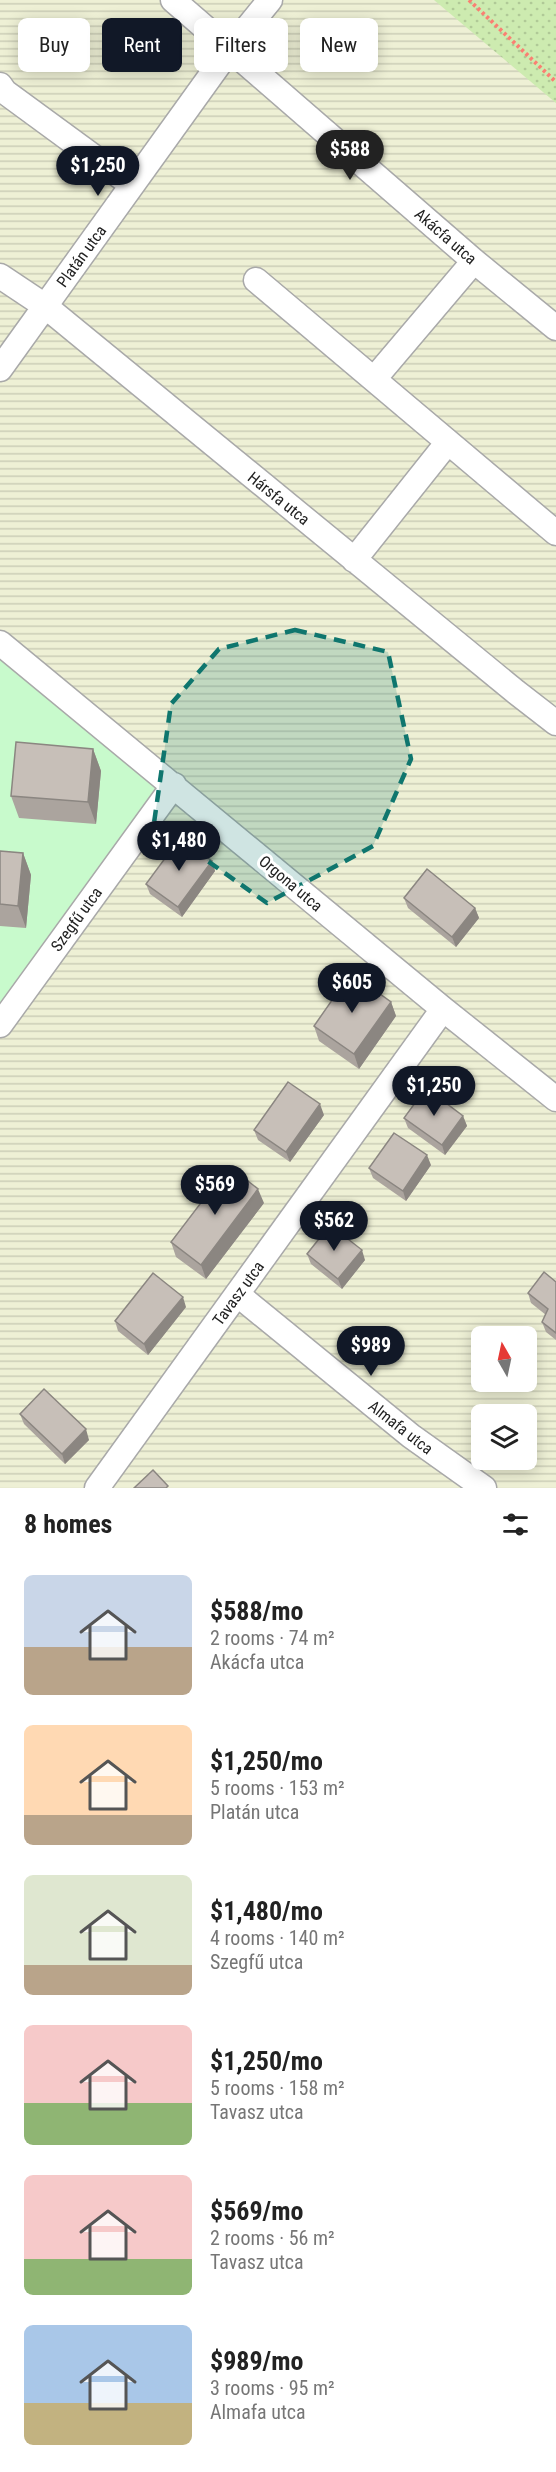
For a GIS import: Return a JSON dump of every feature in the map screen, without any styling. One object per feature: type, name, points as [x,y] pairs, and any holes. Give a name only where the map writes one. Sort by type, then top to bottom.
[{"type":"street","name":"Akácfa utca","points":[[173,0],[194,18]]},
{"type":"street","name":"Platán utca","points":[[255,18],[270,0]]},
{"type":"street","name":"Platán utca","points":[[0,369],[213,72]]},
{"type":"street","name":"Akácfa utca","points":[[256,72],[474,261],[556,328]]},
{"type":"street","points":[[0,85],[5,92],[132,185]]},
{"type":"street","points":[[374,379],[474,261]]},
{"type":"street","name":"Hársfa utca","points":[[0,276],[45,306],[556,723]]},
{"type":"street","points":[[256,280],[556,533]]},
{"type":"street","points":[[354,560],[448,442]]},
{"type":"street","name":"Orgona utca","points":[[0,643],[443,1009],[556,1099]]},
{"type":"street","name":"Szegfű utca","points":[[0,1025],[174,785]]},
{"type":"street","name":"Tavasz utca","points":[[97,1488],[443,1009]]},
{"type":"street","name":"Almafa utca","points":[[237,1294],[411,1436],[484,1488]]},
{"type":"path","points":[[469,0],[556,82]]},
{"type":"highlighted area","points":[[295,630],[388,652],[411,759],[373,846],[267,903],[154,823],[171,704],[219,649]]},
{"type":"green space","points":[[0,0],[556,0],[556,1488],[0,1488]]},
{"type":"green space","points":[[434,0],[556,0],[556,103]]},
{"type":"green space","points":[[0,643],[173,785],[0,1024]]},
{"type":"building","points":[[16,742],[93,749],[88,802],[11,796]]},
{"type":"building","points":[[180,838],[212,861],[178,907],[146,884]]},
{"type":"building","points":[[0,851],[23,853],[18,906],[0,904]]},
{"type":"building","points":[[427,869],[475,908],[452,937],[404,898]]},
{"type":"building","points":[[351,973],[391,1002],[354,1054],[314,1026]]},
{"type":"building","points":[[288,1082],[320,1104],[286,1152],[254,1130]]},
{"type":"building","points":[[426,1088],[463,1116],[442,1145],[404,1118]]},
{"type":"building","points":[[394,1133],[427,1155],[403,1191],[369,1168]]},
{"type":"building","points":[[229,1166],[258,1189],[201,1265],[171,1242]]},
{"type":"building","points":[[330,1225],[362,1250],[338,1279],[307,1254]]},
{"type":"building","points":[[544,1272],[556,1282],[556,1333],[542,1322],[548,1309],[528,1293]]},
{"type":"building","points":[[153,1273],[183,1297],[144,1344],[115,1321]]},
{"type":"building","points":[[44,1389],[86,1429],[62,1454],[20,1414]]},
{"type":"building","points":[[153,1470],[168,1486],[166,1488],[134,1488]]}]
